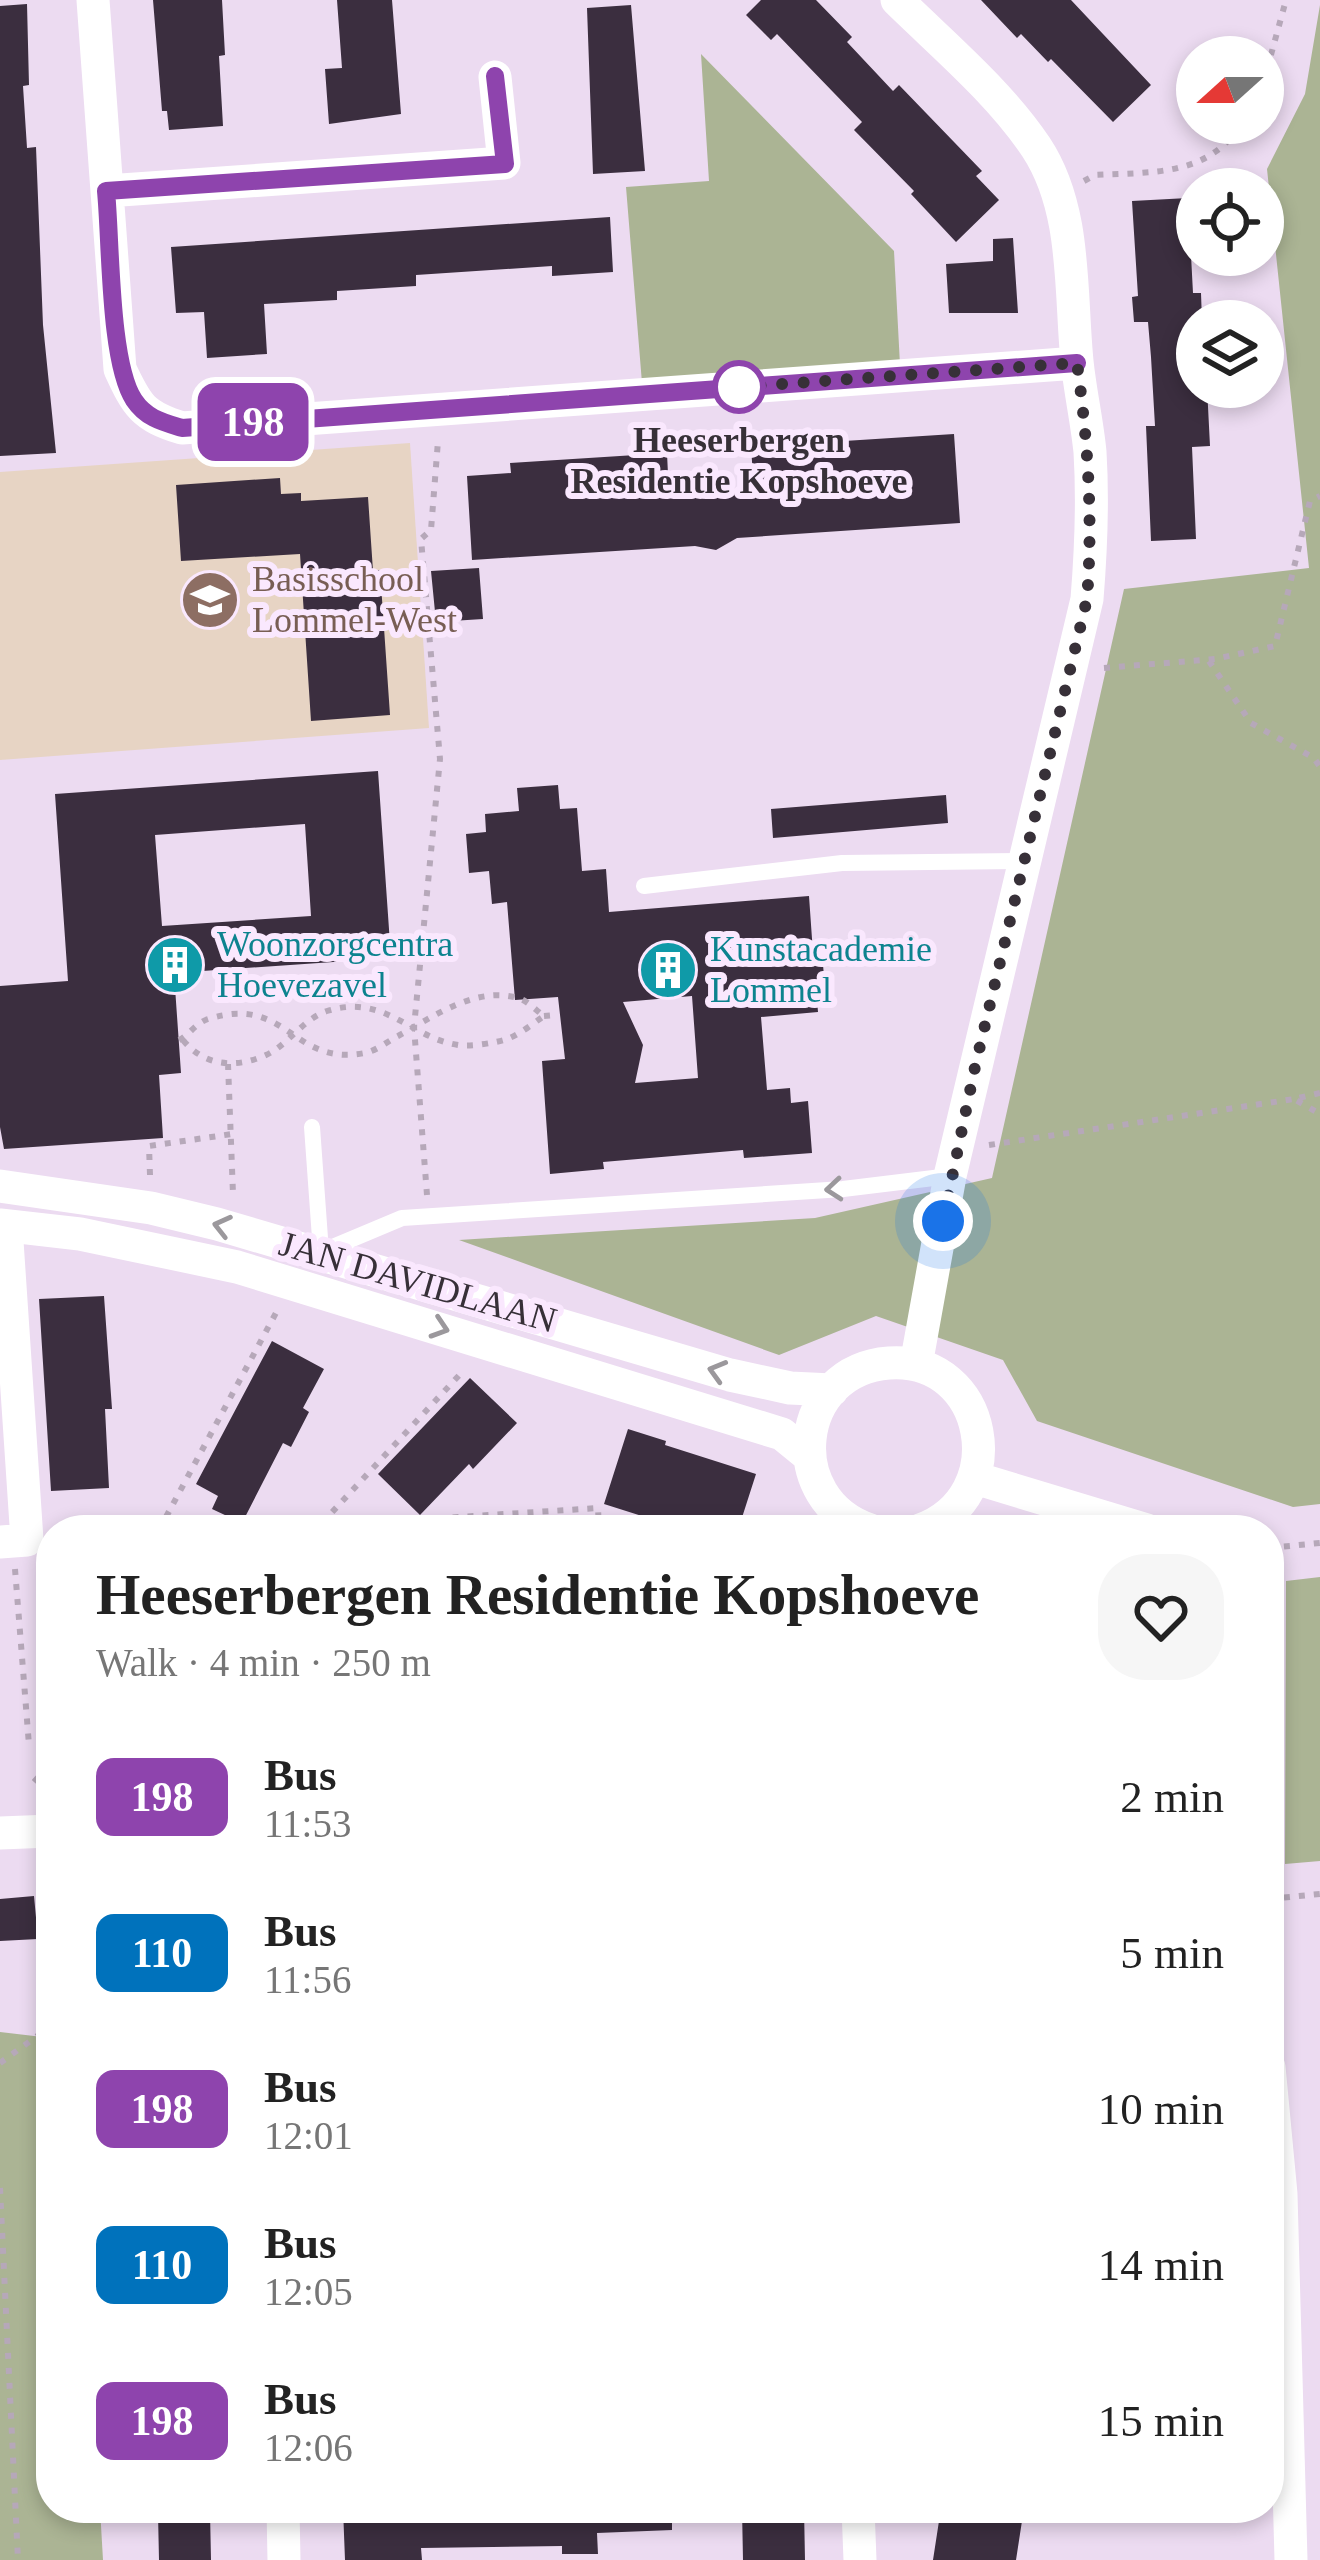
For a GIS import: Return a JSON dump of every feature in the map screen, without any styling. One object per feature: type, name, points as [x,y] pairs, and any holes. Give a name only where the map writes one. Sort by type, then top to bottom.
[{"type":"street","points":[[93,0],[120,369],[134,400],[153,419],[182,428],[1077,363]]},
{"type":"street","points":[[897,0],[998,100],[1037,148],[1059,194],[1069,246],[1077,363],[1090,451],[1087,599],[953,1163],[916,1365]]},
{"type":"street","points":[[106,191],[505,164],[495,76]]},
{"type":"street","name":"JAN DAVIDLAAN","points":[[0,1186],[152,1208],[321,1252],[660,1354],[790,1388],[832,1390]]},
{"type":"street","name":"JAN DAVIDLAAN","points":[[14,1541],[3,1225],[102,1239],[237,1267],[782,1434],[809,1456]]},
{"type":"street","points":[[390,1312],[402,1277]]},
{"type":"street","points":[[649,1393],[660,1354]]},
{"type":"street","points":[[840,1515],[816,1484],[809,1456],[814,1420],[832,1390],[849,1375],[870,1366],[916,1365],[956,1389],[978,1431],[975,1478],[948,1515]]},
{"type":"street","points":[[975,1478],[1097,1515]]},
{"type":"street","points":[[0,1833],[36,1832]]},
{"type":"street","points":[[1284,2294],[1292,2560]]},
{"type":"street","points":[[283,2523],[284,2560]]},
{"type":"street","points":[[859,2523],[860,2560]]},
{"type":"lane","points":[[644,886],[842,862],[1026,861]]},
{"type":"lane","points":[[312,1127],[321,1252],[401,1218],[820,1190],[953,1163]]},
{"type":"path","points":[[1276,36],[1286,0]]},
{"type":"path","points":[[1059,194],[1095,176],[1176,171],[1229,144]]},
{"type":"path","points":[[429,1216],[414,1027],[440,759],[421,539],[431,530],[441,410]]},
{"type":"path","points":[[1070,670],[1208,660],[1275,646],[1310,501],[1320,496]]},
{"type":"path","points":[[1208,660],[1251,722],[1314,758],[1320,767]]},
{"type":"path","points":[[544,1016],[520,999],[492,997],[448,1006],[414,1027],[368,1053],[325,1054],[305,1046],[292,1034],[277,1022],[254,1012],[201,1021],[181,1040],[197,1058],[228,1064],[267,1054],[292,1034],[326,1012],[381,1009],[414,1027],[459,1046],[508,1040],[544,1016],[556,1015]]},
{"type":"path","points":[[228,1064],[235,1135],[231,1228]]},
{"type":"path","points":[[953,1163],[1320,1093]]},
{"type":"path","points":[[1294,1099],[1320,1114]]},
{"type":"path","points":[[152,1208],[149,1146],[235,1135]]},
{"type":"path","points":[[167,1515],[292,1283]]},
{"type":"path","points":[[329,1515],[470,1364],[478,1340]]},
{"type":"path","points":[[490,1515],[598,1508],[598,1515]]},
{"type":"path","points":[[14,1541],[29,1744]]},
{"type":"path","points":[[1284,1547],[1320,1544]]},
{"type":"path","points":[[1284,1898],[1320,1894]]},
{"type":"path","points":[[0,2063],[36,2037]]},
{"type":"path","points":[[0,2188],[18,2560]]},
{"type":"shaded area","name":"Basisschool Lommel-West","points":[[410,443],[429,728],[0,760],[0,472]]},
{"type":"green space","points":[[1320,5],[1320,1504],[1293,1507],[1037,1421],[1003,1360],[876,1316],[779,1355],[459,1240],[815,1218],[992,1178],[1124,589],[1309,568],[1278,276],[1284,276],[1284,168],[1268,168],[1284,144],[1305,94]]},
{"type":"green space","points":[[701,54],[894,251],[900,365],[642,383],[626,187],[709,181]]},
{"type":"green space","points":[[1320,1577],[1320,1861],[1285,1864],[1286,1581]]},
{"type":"green space","points":[[0,2032],[36,2036],[36,2523],[101,2523],[103,2560],[0,2560]]},
{"type":"building","points":[[153,0],[222,0],[223,126],[169,130],[167,111],[162,111]]},
{"type":"building","points":[[337,0],[392,0],[401,114],[329,124],[325,69],[342,68]]},
{"type":"building","points":[[761,0],[816,0],[893,91],[899,85],[982,171],[976,176],[999,200],[956,242],[854,130],[862,122],[777,34],[771,40],[746,15]]},
{"type":"building","points":[[981,0],[1071,0],[1151,85],[1113,122],[1051,59],[1048,62],[1021,34],[1017,38]]},
{"type":"building","points":[[27,4],[29,85],[23,86],[27,148],[36,147],[43,325],[56,453],[0,456],[0,6]]},
{"type":"building","points":[[631,5],[645,171],[593,174],[587,8]]},
{"type":"building","points":[[1176,199],[1176,276],[1192,276],[1193,293],[1201,293],[1201,300],[1176,300],[1176,408],[1208,408],[1210,446],[1192,447],[1196,539],[1151,541],[1146,426],[1155,426],[1148,322],[1134,322],[1132,297],[1138,296],[1132,201]]},
{"type":"building","points":[[610,217],[613,272],[552,276],[552,266],[416,275],[416,286],[337,291],[337,300],[264,304],[267,354],[207,358],[204,312],[176,313],[171,247]]},
{"type":"building","points":[[1013,238],[1018,313],[949,313],[946,264],[993,261],[993,239]]},
{"type":"building","points":[[954,434],[960,523],[737,538],[716,550],[695,546],[472,560],[467,476],[511,473],[510,463],[667,453],[669,496],[754,490],[751,447]]},
{"type":"building","points":[[280,478],[281,494],[301,493],[301,501],[368,497],[373,571],[380,570],[390,715],[311,721],[300,554],[181,561],[176,485]]},
{"type":"building","points":[[479,568],[483,619],[436,622],[431,571]]},
{"type":"building","name":"Woonzorgcentra Hoevezavel","points":[[378,771],[391,958],[174,973],[181,1073],[159,1075],[163,1138],[4,1149],[0,986],[68,981],[55,794]],"holes":[[[305,824],[311,916],[162,926],[155,835]]]},
{"type":"building","name":"Kunstacademie Lommel","points":[[558,785],[560,809],[577,808],[582,871],[606,869],[609,912],[809,896],[813,953],[822,953],[825,988],[816,988],[818,1012],[761,1017],[767,1090],[790,1088],[791,1103],[808,1101],[812,1153],[744,1158],[743,1150],[603,1162],[604,1169],[550,1174],[542,1061],[565,1059],[558,997],[515,1000],[507,902],[492,904],[489,871],[469,873],[466,834],[486,832],[485,814],[519,811],[517,788]],"holes":[[[692,996],[698,1078],[635,1083],[643,1045],[623,1002]]]},
{"type":"building","points":[[946,795],[948,823],[773,838],[771,809]]},
{"type":"building","points":[[104,1296],[112,1409],[105,1409],[109,1488],[51,1491],[39,1299]]},
{"type":"building","points":[[272,1341],[324,1369],[303,1408],[309,1412],[291,1447],[283,1443],[246,1515],[225,1515],[212,1509],[218,1496],[196,1484]]},
{"type":"building","points":[[470,1378],[517,1423],[420,1515],[378,1474]]},
{"type":"building","points":[[628,1429],[756,1474],[743,1515],[639,1515],[604,1504]]},
{"type":"building","points":[[34,1896],[36,1939],[0,1941],[0,1899]]},
{"type":"building","points":[[158,2523],[210,2523],[211,2560],[159,2560]]},
{"type":"building","points":[[344,2523],[672,2523],[672,2530],[597,2533],[598,2554],[562,2554],[562,2546],[421,2548],[422,2560],[345,2560]]},
{"type":"building","points":[[742,2523],[804,2523],[805,2560],[743,2560]]},
{"type":"building","points":[[939,2523],[1022,2523],[1016,2560],[933,2560]]},
{"type":"bus line","name":"198","points":[[495,76],[505,164],[106,191],[120,369],[134,400],[153,419],[182,428],[1077,363]]},
{"type":"place","name":"Heeserbergen Residentie Kopshoeve","points":[[739,387]]},
{"type":"place","name":"Basisschool Lommel-West","points":[[210,600]]},
{"type":"place","name":"Woonzorgcentra Hoevezavel","points":[[175,965]]},
{"type":"place","name":"Kunstacademie Lommel","points":[[668,970]]},
{"type":"route","points":[[739,387],[1077,363],[1090,451],[1087,599],[943,1221]]}]
